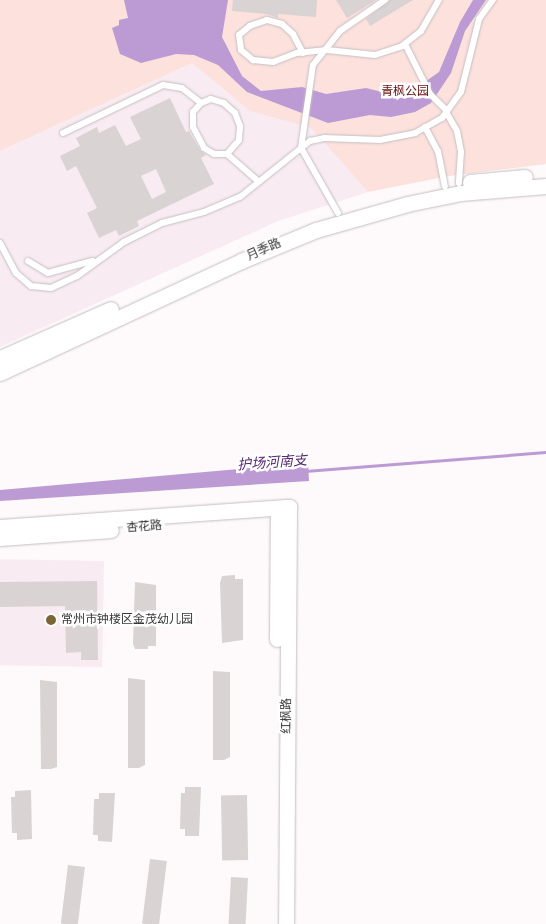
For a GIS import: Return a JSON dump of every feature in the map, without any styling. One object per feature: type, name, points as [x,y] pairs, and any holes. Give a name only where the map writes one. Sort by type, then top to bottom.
[{"type":"street","name":"月季路","points":[[0,358],[236,251],[338,213],[452,185],[546,176]]},
{"type":"street","name":"月季路","points":[[0,373],[240,260],[316,230],[408,204],[460,193],[546,186]]},
{"type":"street","name":"杏花路","points":[[0,527],[283,512]]},
{"type":"street","name":"杏花路","points":[[0,538],[283,512]]},
{"type":"street","name":"红枫路","points":[[277,924],[283,512]]},
{"type":"street","name":"红枫路","points":[[283,512],[286,924]]},
{"type":"lane","points":[[338,213],[301,148],[313,65],[327,50],[340,31],[385,0]]},
{"type":"lane","points":[[303,52],[293,34],[282,24],[267,20],[250,26],[239,35],[241,50],[254,60],[273,62],[303,52],[327,50],[374,55],[405,44],[421,30],[439,0]]},
{"type":"lane","points":[[28,262],[48,272],[65,271],[98,259],[162,223],[204,212],[240,196],[258,180],[310,142],[324,138],[380,140],[415,133],[446,111],[461,92],[479,19],[493,0]]},
{"type":"lane","points":[[405,44],[430,94],[446,111],[457,131],[461,152],[452,185]]},
{"type":"lane","points":[[63,133],[162,84],[182,88],[201,103]]},
{"type":"lane","points":[[227,154],[239,140],[240,126],[235,113],[224,103],[211,99],[201,103],[193,112],[194,127],[204,148],[214,154],[227,154],[258,180]]},
{"type":"lane","points":[[425,127],[452,185]]},
{"type":"lane","points":[[0,243],[16,273],[31,286],[51,288],[77,276],[98,259]]},
{"type":"shaded area","points":[[124,0],[228,0],[222,37],[242,76],[261,91],[302,87],[326,94],[366,88],[386,93],[407,92],[419,86],[439,72],[460,22],[473,0],[486,0],[465,31],[451,73],[431,103],[415,112],[391,117],[370,115],[328,123],[247,92],[218,65],[194,55],[176,54],[141,63],[120,54],[112,28],[119,25],[119,20],[128,18]]},
{"type":"shaded area","points":[[192,63],[250,111],[311,128],[368,192],[278,221],[0,347],[0,151]]},
{"type":"shaded area","points":[[308,463],[309,481],[0,501],[0,490]]},
{"type":"shaded area","name":"常州市钟楼区金茂幼儿园","points":[[0,559],[104,561],[102,667],[0,665]]},
{"type":"green space","name":"青枫公园","points":[[0,0],[546,0],[546,164],[449,176],[368,192],[311,128],[250,111],[192,63],[0,151]]},
{"type":"building","points":[[233,0],[317,0],[316,17],[278,14],[278,18],[267,14],[232,11]]},
{"type":"building","points":[[336,0],[376,0],[347,18]]},
{"type":"building","points":[[390,0],[413,0],[370,26],[366,19]]},
{"type":"building","points":[[170,98],[186,132],[189,131],[200,150],[206,155],[201,158],[214,184],[137,221],[139,226],[119,236],[116,230],[99,238],[87,213],[97,208],[76,166],[67,171],[60,156],[80,146],[76,138],[97,127],[99,133],[115,125],[126,146],[141,139],[130,117]],"holes":[[[156,169],[166,192],[152,199],[141,176]]]},
{"type":"building","points":[[235,575],[235,579],[243,579],[243,640],[222,643],[220,583],[222,576]]},
{"type":"building","points":[[97,581],[98,660],[81,660],[81,652],[66,653],[65,606],[0,607],[0,582]]},
{"type":"building","points":[[135,582],[156,585],[156,646],[148,646],[148,649],[135,649],[133,644]]},
{"type":"building","points":[[213,671],[230,672],[230,757],[224,760],[213,760]]},
{"type":"building","points":[[128,678],[145,680],[145,765],[139,768],[128,768]]},
{"type":"building","points":[[40,680],[57,682],[57,767],[51,769],[41,769]]},
{"type":"building","points":[[185,787],[201,787],[199,836],[185,836],[185,829],[180,829],[181,793],[185,793]]},
{"type":"building","points":[[31,790],[32,839],[17,840],[17,833],[12,833],[11,797],[15,797],[15,791]]},
{"type":"building","points":[[99,793],[115,793],[112,842],[98,841],[98,835],[93,835],[94,799],[99,799]]},
{"type":"building","points":[[221,795],[247,795],[248,860],[222,860]]},
{"type":"building","points":[[150,859],[167,861],[159,924],[142,924]]},
{"type":"building","points":[[68,865],[85,867],[78,924],[61,924]]},
{"type":"building","points":[[231,877],[248,878],[246,924],[229,924]]},
{"type":"waterway","name":"护场河南支","points":[[305,471],[546,452]]},
{"type":"place","name":"常州市钟楼区金茂幼儿园","points":[[51,620]]}]
